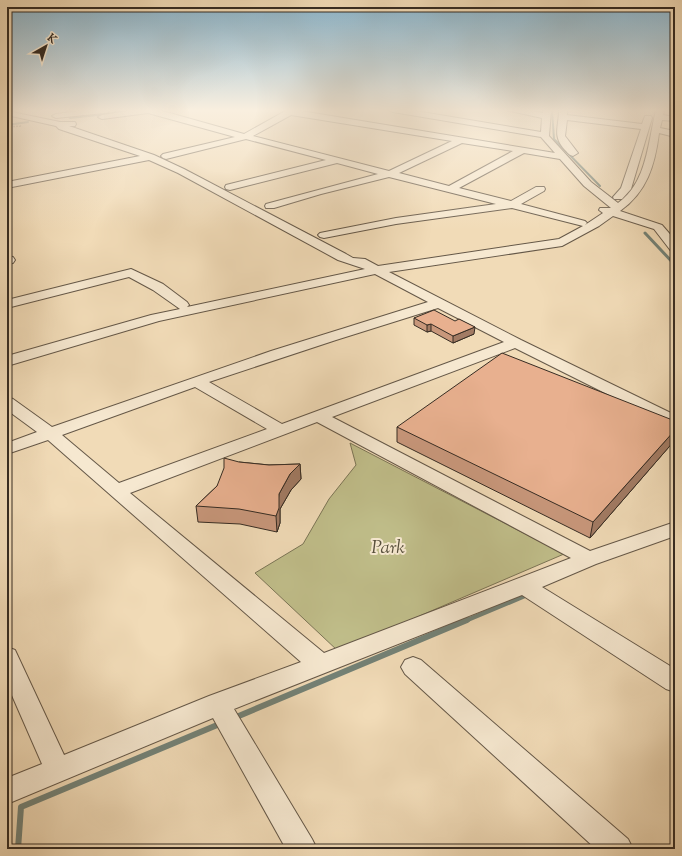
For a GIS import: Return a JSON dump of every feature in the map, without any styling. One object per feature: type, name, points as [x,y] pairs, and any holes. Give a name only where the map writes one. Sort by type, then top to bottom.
[{"type":"street","points":[[133,150],[151,157],[218,190],[342,257],[351,261],[365,262],[433,256],[550,237],[568,231],[641,184],[652,150]]},
{"type":"street","points":[[150,150],[166,156],[281,212]]},
{"type":"street","points":[[166,156],[191,150]]},
{"type":"street","points":[[294,150],[392,173],[581,223]]},
{"type":"street","points":[[263,203],[317,192],[392,173],[440,150]]},
{"type":"street","points":[[514,150],[564,157]]},
{"type":"street","points":[[558,150],[584,179],[613,203],[658,227],[675,231]]},
{"type":"street","points":[[570,150],[579,159]]},
{"type":"street","points":[[451,189],[521,151]]},
{"type":"street","points":[[7,185],[151,157]]},
{"type":"street","points":[[230,187],[336,161]]},
{"type":"street","points":[[338,242],[321,233],[512,205],[540,189]]},
{"type":"street","points":[[7,352],[182,305],[365,262],[562,242],[594,224],[613,203]]},
{"type":"street","points":[[658,227],[675,248]]},
{"type":"street","points":[[7,361],[156,318],[365,262],[516,343],[675,421]]},
{"type":"street","points":[[7,304],[131,273],[158,287],[182,305]]},
{"type":"street","points":[[7,449],[196,381],[357,328],[440,303]]},
{"type":"street","points":[[116,491],[516,343]]},
{"type":"street","points":[[196,381],[281,430]]},
{"type":"street","points":[[7,402],[50,433],[321,665]]},
{"type":"street","points":[[318,416],[589,559]]},
{"type":"street","points":[[7,790],[58,770],[225,715],[321,665],[524,586],[589,559],[675,529]]},
{"type":"street","points":[[524,586],[675,682]]},
{"type":"street","points":[[7,657],[58,770]]},
{"type":"street","points":[[413,667],[618,849]]},
{"type":"street","points":[[225,715],[302,849]]},
{"type":"green space","name":"Park","points":[[350,443],[564,554],[338,651],[255,573],[303,544],[329,499],[356,465]]},
{"type":"building","points":[[434,310],[455,321],[459,319],[475,327],[453,336],[431,324],[427,325],[414,318]]},
{"type":"building","points":[[502,353],[675,421],[675,430],[593,522],[397,427]]},
{"type":"building","points":[[224,458],[239,462],[269,465],[300,464],[290,474],[279,494],[279,508],[276,516],[239,509],[196,506],[217,486],[224,468]]},
{"type":"waterway","points":[[565,150],[600,186]]},
{"type":"waterway","points":[[645,233],[675,265]]},
{"type":"waterway","points":[[465,621],[527,595]]},
{"type":"waterway","points":[[234,718],[467,620]]},
{"type":"waterway","points":[[18,849],[21,807],[222,723]]}]
